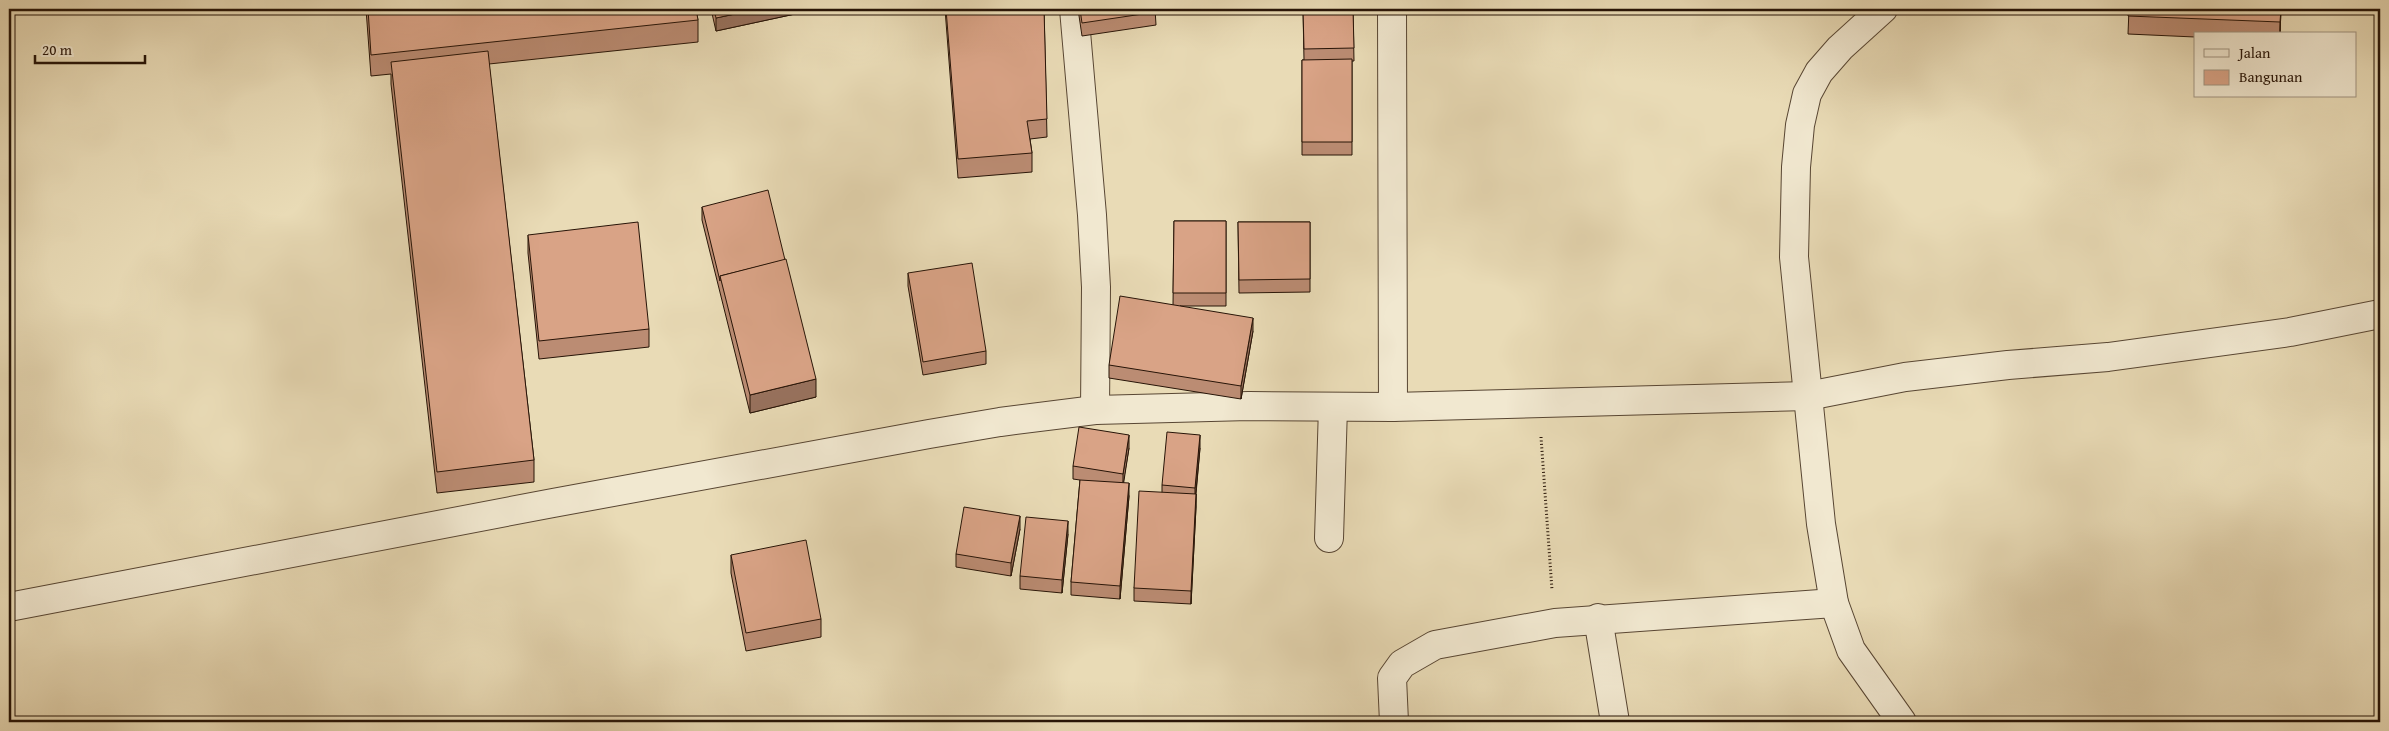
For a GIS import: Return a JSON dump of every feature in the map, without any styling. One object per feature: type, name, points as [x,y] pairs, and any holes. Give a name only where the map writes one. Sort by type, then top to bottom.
[{"type":"street","points":[[1074,9],[1093,224],[1096,288],[1095,410]]},
{"type":"street","points":[[1392,9],[1392,407]]},
{"type":"street","points":[[1883,9],[1840,48],[1819,72],[1806,94],[1800,125],[1794,257],[1821,524],[1834,603],[1851,650],[1902,722]]},
{"type":"street","points":[[9,607],[553,503],[938,433],[1000,422],[1095,410],[1392,407],[1808,396],[1905,377],[2108,357],[2290,332],[2380,314]]},
{"type":"street","points":[[1329,538],[1333,407]]},
{"type":"street","points":[[1394,722],[1392,678],[1402,664],[1435,646],[1554,623],[1598,618],[1834,603]]},
{"type":"street","points":[[1598,618],[1615,722]]},
{"type":"path","points":[[1539,404],[1554,623]]},
{"type":"building","points":[[368,9],[696,9],[698,20],[371,55]]},
{"type":"building","points":[[714,9],[759,9],[716,18]]},
{"type":"building","points":[[946,9],[1044,9],[1047,119],[1027,121],[1032,153],[958,159]]},
{"type":"building","points":[[1080,9],[1155,9],[1156,12],[1082,23]]},
{"type":"building","points":[[1303,9],[1353,9],[1354,48],[1304,49]]},
{"type":"building","points":[[2129,9],[2281,9],[2280,22],[2128,16]]},
{"type":"building","points":[[488,51],[534,460],[437,472],[391,62]]},
{"type":"building","points":[[1352,59],[1352,142],[1302,142],[1302,60]]},
{"type":"building","points":[[768,190],[785,260],[720,276],[720,281],[702,207]]},
{"type":"building","points":[[1174,221],[1226,221],[1226,293],[1173,293]]},
{"type":"building","points":[[638,222],[649,329],[539,341],[528,235]]},
{"type":"building","points":[[1238,222],[1310,222],[1310,279],[1239,280]]},
{"type":"building","points":[[786,259],[816,379],[750,395],[720,276]]},
{"type":"building","points":[[972,263],[986,351],[923,362],[908,273]]},
{"type":"building","points":[[1120,296],[1253,318],[1241,386],[1109,365]]},
{"type":"building","points":[[1079,427],[1129,435],[1123,474],[1073,466]]},
{"type":"building","points":[[1167,432],[1200,435],[1195,488],[1162,485]]},
{"type":"building","points":[[1080,480],[1129,483],[1120,586],[1071,582]]},
{"type":"building","points":[[1139,491],[1196,494],[1191,591],[1134,588]]},
{"type":"building","points":[[964,507],[1020,516],[1011,563],[956,554]]},
{"type":"building","points":[[1026,517],[1068,521],[1062,580],[1020,576]]},
{"type":"building","points":[[806,540],[821,619],[746,633],[731,555]]}]
